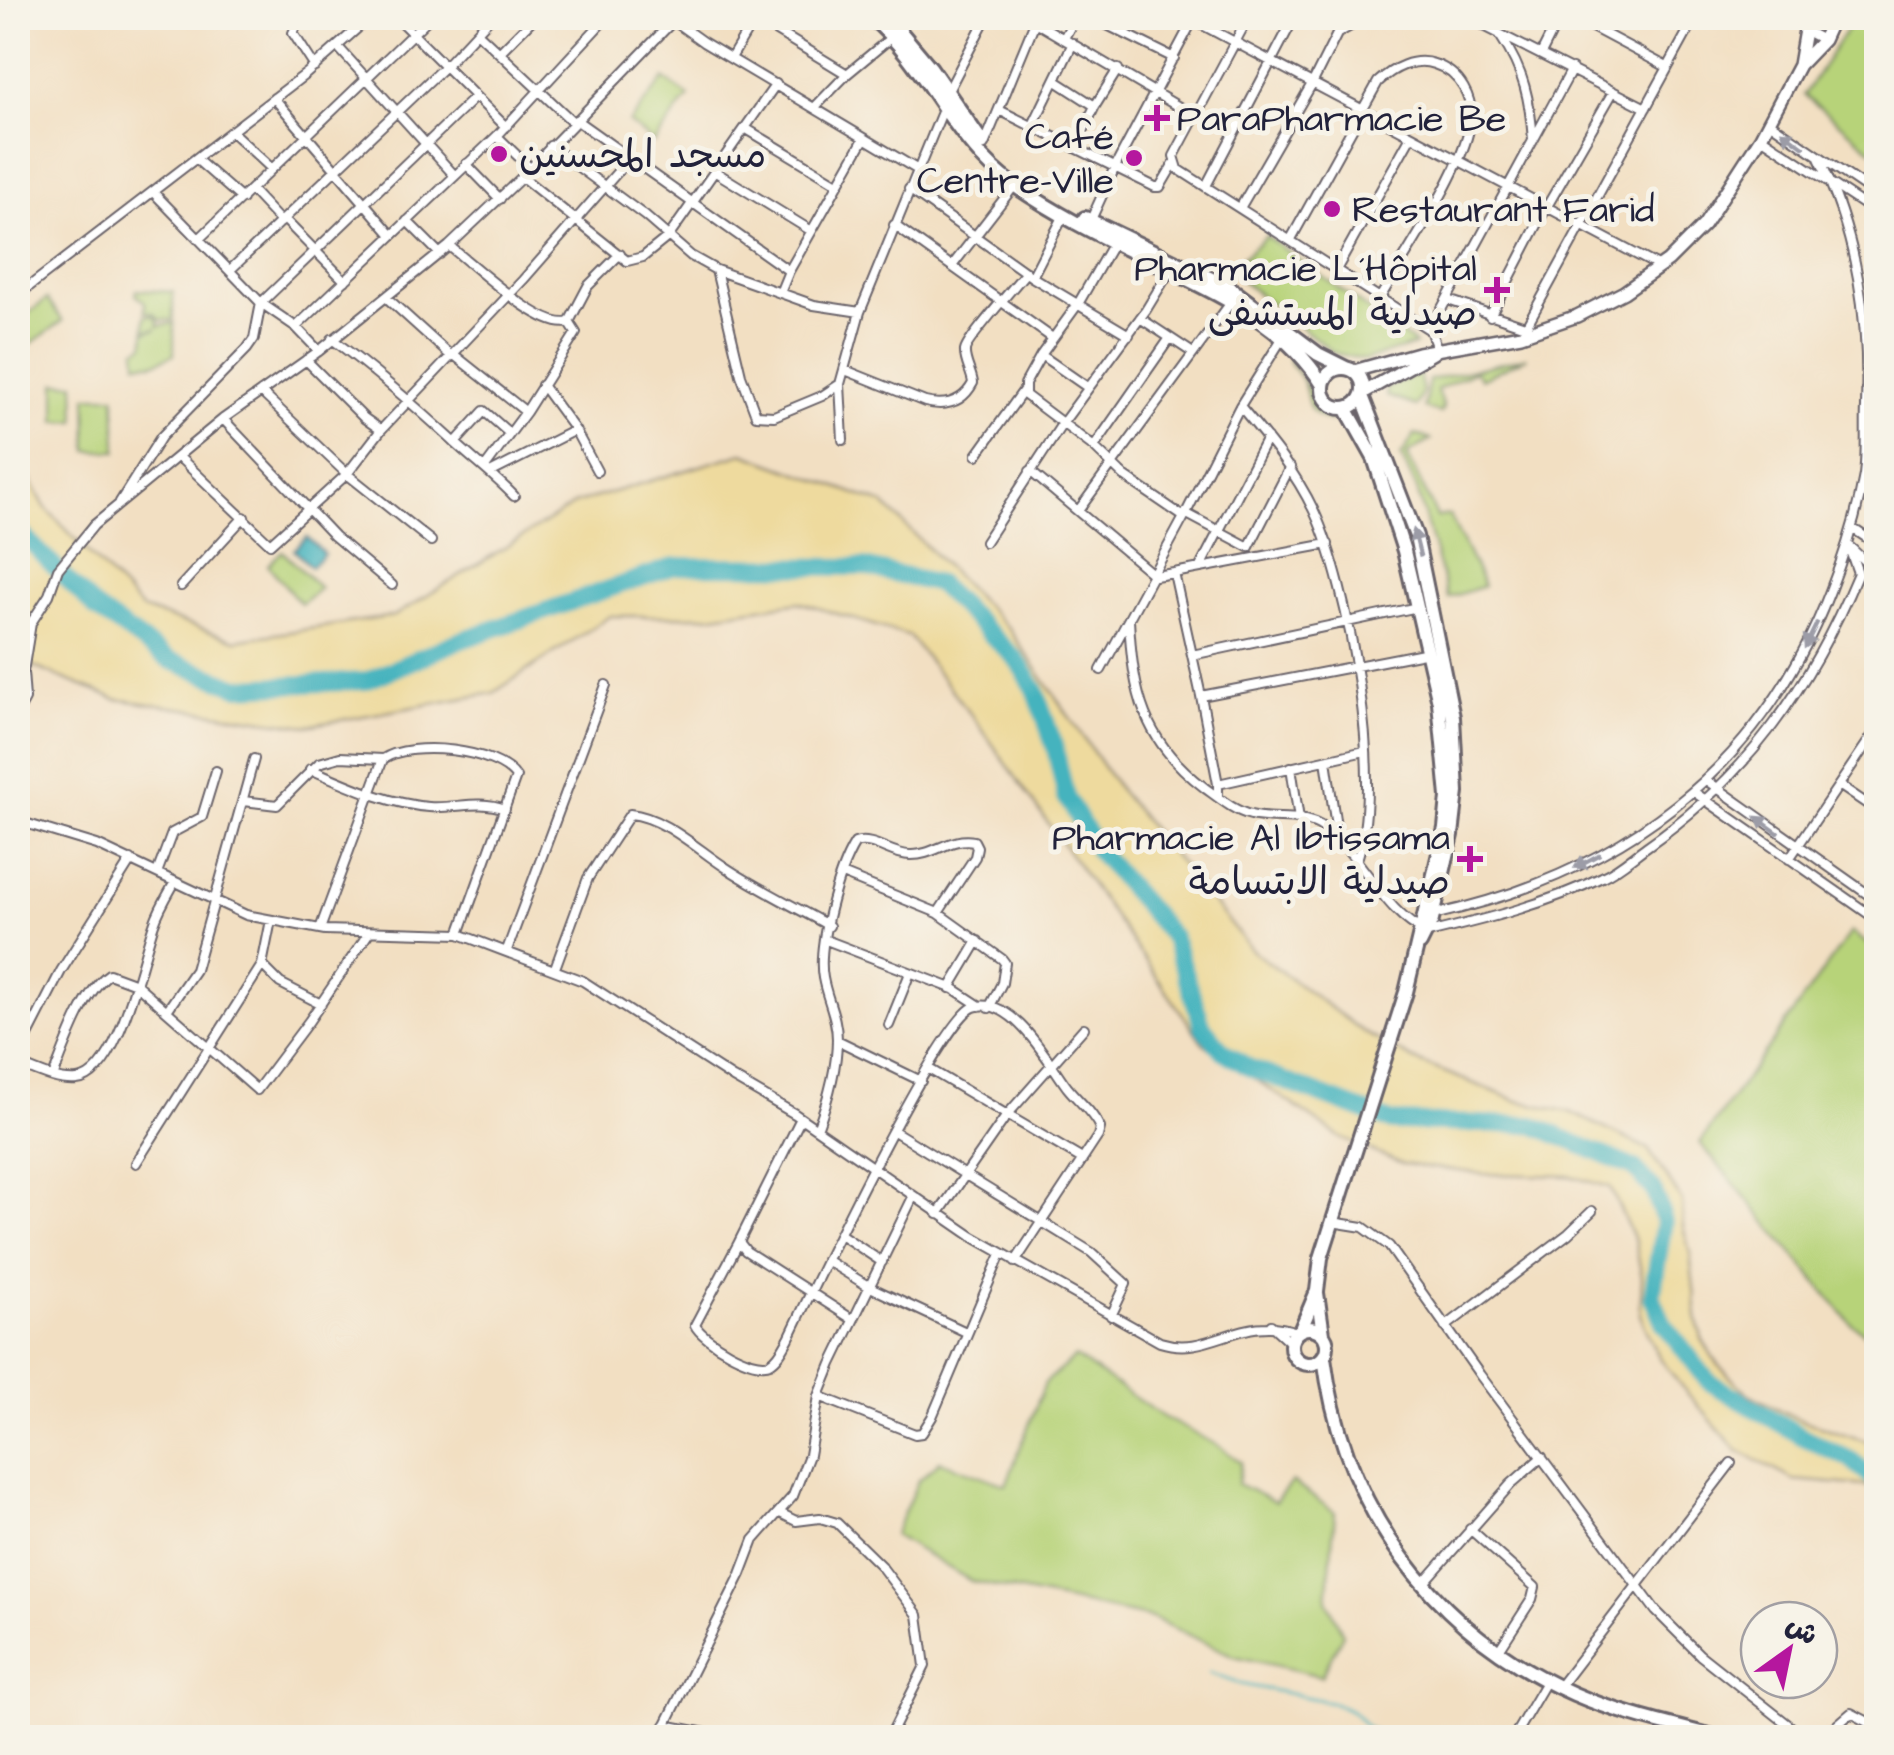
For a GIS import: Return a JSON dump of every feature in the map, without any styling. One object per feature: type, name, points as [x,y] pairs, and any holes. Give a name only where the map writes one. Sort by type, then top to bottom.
[{"type":"main road","points":[[872,18],[897,33]]},
{"type":"main road","points":[[889,18],[982,149],[1014,186],[1063,216],[1089,224],[1172,266],[1284,336],[1305,358],[1329,402],[1346,408],[1356,404],[1363,394],[1436,352]]},
{"type":"main road","points":[[1323,385],[1333,370],[1436,352],[1588,312],[1660,267],[1704,225],[1762,136],[1799,65],[1822,40],[1832,18]]},
{"type":"main road","points":[[1799,65],[1806,24]]},
{"type":"main road","points":[[982,149],[1010,174],[1113,242],[1230,288],[1318,354],[1350,369],[1363,382],[1363,394],[1416,536],[1453,718],[1457,756],[1452,836],[1433,915],[1424,931]]},
{"type":"main road","points":[[1346,408],[1385,486],[1418,608],[1439,702],[1448,797],[1424,931],[1321,1258],[1317,1290],[1327,1345],[1324,1356],[1328,1398],[1343,1450],[1380,1528],[1423,1584],[1498,1652],[1553,1684],[1666,1731],[1720,1738]]},
{"type":"main road","points":[[1317,1290],[1296,1335],[1293,1354],[1308,1364],[1328,1398]]},
{"type":"main road","points":[[1296,1335],[1313,1328],[1323,1334]]},
{"type":"main road","points":[[1308,1364],[1324,1356]]},
{"type":"street","points":[[300,18],[293,33],[315,67]]},
{"type":"street","points":[[18,295],[315,67],[370,18]]},
{"type":"street","points":[[398,18],[506,127]]},
{"type":"street","points":[[199,239],[429,18]]},
{"type":"street","points":[[230,270],[444,67],[490,18]]},
{"type":"street","points":[[499,52],[534,18]]},
{"type":"street","points":[[296,327],[497,136],[606,18]]},
{"type":"street","points":[[731,58],[755,18],[847,74]]},
{"type":"street","points":[[844,440],[840,384],[860,312],[946,99],[986,18]]},
{"type":"street","points":[[1064,38],[1076,18]]},
{"type":"street","points":[[1093,18],[1174,58]]},
{"type":"street","points":[[999,110],[1160,187],[1248,18]]},
{"type":"street","points":[[1206,186],[1294,18]]},
{"type":"street","points":[[1240,208],[1313,82],[1344,18]]},
{"type":"street","points":[[1334,35],[1364,18]]},
{"type":"street","points":[[1468,18],[1646,108]]},
{"type":"street","points":[[1541,54],[1559,18]]},
{"type":"street","points":[[1576,18],[1667,67]]},
{"type":"street","points":[[1448,300],[1523,331],[1695,18]]},
{"type":"street","points":[[1798,18],[1822,40]]},
{"type":"street","points":[[18,712],[25,699],[20,671],[31,623],[49,594],[58,569],[94,525],[223,419],[306,360],[440,254],[522,177],[673,19],[918,170]]},
{"type":"street","points":[[1089,224],[1193,19],[1660,267]]},
{"type":"street","points":[[982,149],[1035,22],[1196,116]]},
{"type":"street","points":[[478,33],[575,121],[789,271]]},
{"type":"street","points":[[814,108],[847,74],[897,33]]},
{"type":"street","points":[[1500,36],[1524,78],[1533,140]]},
{"type":"street","points":[[1032,126],[1074,43]]},
{"type":"street","points":[[338,47],[455,176]]},
{"type":"street","points":[[1291,240],[1378,82],[1404,64],[1422,62],[1446,70],[1462,85],[1470,101],[1470,126],[1458,160],[1380,298]]},
{"type":"street","points":[[1075,148],[1118,69]]},
{"type":"street","points":[[1430,330],[1572,69]]},
{"type":"street","points":[[1056,81],[1096,106]]},
{"type":"street","points":[[522,177],[627,261],[637,261],[669,236],[776,84]]},
{"type":"street","points":[[1490,316],[1546,208],[1614,92]]},
{"type":"street","points":[[116,508],[162,437],[244,354],[254,339],[261,303],[475,97]]},
{"type":"street","points":[[274,98],[391,234]]},
{"type":"street","points":[[1768,121],[1876,195]]},
{"type":"street","points":[[745,128],[837,183]]},
{"type":"street","points":[[230,131],[272,169]]},
{"type":"street","points":[[497,136],[530,168]]},
{"type":"street","points":[[1336,270],[1411,136]]},
{"type":"street","points":[[1762,136],[1876,213]]},
{"type":"street","points":[[780,293],[810,230],[864,139]]},
{"type":"street","points":[[550,146],[691,256],[716,270],[835,311],[860,312]]},
{"type":"street","points":[[1433,915],[1495,901],[1551,880],[1638,832],[1706,780],[1766,712],[1795,670],[1848,544],[1864,473],[1867,372],[1862,289],[1832,186],[1819,158]]},
{"type":"street","points":[[196,159],[242,198]]},
{"type":"street","points":[[180,456],[270,544],[346,474],[381,430],[577,221],[628,159]]},
{"type":"street","points":[[1174,163],[1430,330],[1436,352]]},
{"type":"street","points":[[466,164],[500,199]]},
{"type":"street","points":[[714,171],[810,230]]},
{"type":"street","points":[[952,266],[1014,186]]},
{"type":"street","points":[[909,189],[1029,274],[1128,334]]},
{"type":"street","points":[[251,190],[344,281]]},
{"type":"street","points":[[153,192],[261,303],[296,327],[319,350]]},
{"type":"street","points":[[844,370],[926,402],[958,400],[973,383],[965,358],[966,346],[1029,274],[1063,216]]},
{"type":"street","points":[[407,220],[440,254]]},
{"type":"street","points":[[894,225],[1052,337]]},
{"type":"street","points":[[977,455],[1023,392],[1040,355],[1078,304],[1113,242]]},
{"type":"street","points":[[449,246],[549,322],[561,324],[569,322],[588,286],[620,254]]},
{"type":"street","points":[[985,542],[1172,266]]},
{"type":"street","points":[[716,270],[741,375],[756,415],[774,416],[828,394],[840,384]]},
{"type":"street","points":[[386,298],[526,412]]},
{"type":"street","points":[[1078,511],[1232,301]]},
{"type":"street","points":[[1140,318],[1194,353]]},
{"type":"street","points":[[489,469],[576,333],[569,322]]},
{"type":"street","points":[[1101,670],[1155,576],[1240,406],[1284,336]]},
{"type":"street","points":[[1094,447],[1170,338]]},
{"type":"street","points":[[332,340],[410,401],[489,469],[514,496]]},
{"type":"street","points":[[1040,355],[1088,387]]},
{"type":"street","points":[[306,360],[381,430]]},
{"type":"street","points":[[542,385],[575,430],[597,472]]},
{"type":"street","points":[[261,392],[346,474],[431,541]]},
{"type":"street","points":[[1023,392],[1111,464],[1186,516],[1249,546],[1254,556]]},
{"type":"street","points":[[1240,406],[1290,467],[1328,544],[1356,666],[1365,751],[1369,801],[1364,841],[1356,862]]},
{"type":"street","points":[[455,443],[484,411],[509,433]]},
{"type":"street","points":[[223,419],[334,536],[392,585]]},
{"type":"street","points":[[489,469],[575,430]]},
{"type":"street","points":[[1200,567],[1267,438]]},
{"type":"street","points":[[1249,546],[1290,467]]},
{"type":"street","points":[[1030,471],[1155,576],[1328,544]]},
{"type":"street","points":[[181,586],[244,517]]},
{"type":"street","points":[[1852,528],[1876,544]]},
{"type":"street","points":[[1848,544],[1876,572]]},
{"type":"street","points":[[1130,620],[1134,684],[1143,714],[1176,762],[1218,797],[1252,816],[1299,819],[1319,825],[1392,906],[1424,931],[1505,915],[1605,876],[1706,802],[1773,728],[1807,679],[1858,573],[1848,544]]},
{"type":"street","points":[[1174,573],[1218,797]]},
{"type":"street","points":[[1192,655],[1418,608]]},
{"type":"street","points":[[1201,696],[1429,652]]},
{"type":"street","points":[[507,950],[606,685]]},
{"type":"street","points":[[1789,858],[1876,730]]},
{"type":"street","points":[[243,801],[277,806],[310,769],[331,758],[383,759],[398,752],[442,747],[505,767],[516,776],[459,934]]},
{"type":"street","points":[[1218,784],[1365,751]]},
{"type":"street","points":[[168,1010],[195,970],[254,759]]},
{"type":"street","points":[[320,929],[383,759]]},
{"type":"street","points":[[1326,760],[1338,842]]},
{"type":"street","points":[[1290,767],[1299,819]]},
{"type":"street","points":[[310,769],[370,794],[431,808],[471,802],[506,810]]},
{"type":"street","points":[[158,874],[172,833],[202,817],[216,771]]},
{"type":"street","points":[[1706,780],[1876,900]]},
{"type":"street","points":[[1839,785],[1876,810]]},
{"type":"street","points":[[1694,792],[1876,919]]},
{"type":"street","points":[[555,968],[588,878],[630,814],[655,822],[728,870],[828,926]]},
{"type":"street","points":[[18,821],[97,845],[236,912],[368,934],[459,934],[555,968],[602,991],[801,1118],[1001,1254],[1160,1342],[1179,1347],[1200,1345],[1223,1334],[1271,1325],[1296,1335]]},
{"type":"street","points":[[817,1129],[835,1068],[837,1040],[835,1013],[822,972],[828,926],[851,849],[860,840],[913,856],[938,850],[956,840],[974,841],[974,857],[938,913]]},
{"type":"street","points":[[18,1054],[56,980],[131,860]]},
{"type":"street","points":[[801,1118],[696,1319],[696,1329],[703,1336],[751,1364],[768,1364],[779,1356],[872,1169],[921,1081],[968,1012],[985,1008],[1002,983],[1005,963],[938,913],[842,874]]},
{"type":"street","points":[[18,1064],[53,1077],[77,1080],[88,1077],[97,1068],[118,1033],[153,925],[175,882]]},
{"type":"street","points":[[1849,901],[1858,888]]},
{"type":"street","points":[[136,1163],[262,965],[271,920]]},
{"type":"street","points":[[53,1077],[78,1019],[105,976],[116,974],[136,984],[168,1010],[257,1090],[368,934]]},
{"type":"street","points":[[826,940],[950,988],[1027,1028],[1100,1128],[1015,1262]]},
{"type":"street","points":[[950,988],[978,941]]},
{"type":"street","points":[[262,965],[280,983],[321,1004]]},
{"type":"street","points":[[889,1025],[910,973]]},
{"type":"street","points":[[938,1214],[1007,1115],[1084,1028]]},
{"type":"street","points":[[837,1040],[921,1081]]},
{"type":"street","points":[[929,1068],[1082,1159]]},
{"type":"street","points":[[894,1132],[1091,1252],[1124,1280],[1125,1290],[1112,1316]]},
{"type":"street","points":[[659,1738],[736,1585],[754,1540],[793,1496],[806,1464],[819,1396],[852,1319],[914,1197]]},
{"type":"street","points":[[1445,1327],[1568,1234],[1592,1211]]},
{"type":"street","points":[[1332,1222],[1363,1227],[1382,1238],[1637,1588],[1700,1655],[1805,1738]]},
{"type":"street","points":[[840,1234],[882,1262]]},
{"type":"street","points":[[739,1242],[746,1251],[852,1319]]},
{"type":"street","points":[[819,1396],[922,1433],[1001,1254]]},
{"type":"street","points":[[826,1260],[868,1286],[966,1332]]},
{"type":"street","points":[[1423,1584],[1470,1529],[1542,1457]]},
{"type":"street","points":[[1513,1738],[1553,1684],[1637,1588],[1732,1463]]},
{"type":"street","points":[[780,1513],[796,1521],[820,1518],[837,1523],[881,1566],[918,1614],[925,1666],[888,1738]]},
{"type":"street","points":[[1470,1529],[1535,1587],[1498,1652]]},
{"type":"street","points":[[1822,1738],[1851,1713],[1876,1726]]},
{"type":"street","points":[[665,1726],[731,1738]]},
{"type":"green space","points":[[1854,18],[1876,18],[1876,153],[1804,95]]},
{"type":"green space","points":[[664,79],[689,96],[654,143],[629,123]]},
{"type":"green space","points":[[1266,236],[1415,345],[1365,360],[1334,353],[1231,269]]},
{"type":"green space","points":[[137,290],[173,292],[173,320],[160,320],[154,313],[145,312],[145,302],[136,295]]},
{"type":"green space","points":[[47,299],[63,321],[19,352],[18,321]]},
{"type":"green space","points":[[152,315],[158,326],[174,323],[174,355],[154,363],[137,363],[136,350],[144,345],[145,332],[157,329],[145,330],[145,316]]},
{"type":"green space","points":[[1527,357],[1481,379],[1475,371],[1437,390],[1443,408],[1440,413],[1424,408],[1429,380]]},
{"type":"green space","points":[[1288,359],[1316,398],[1336,417],[1330,421],[1311,409],[1302,380]]},
{"type":"green space","points":[[1419,373],[1423,392],[1416,406],[1387,396],[1386,389]]},
{"type":"green space","points":[[56,383],[75,383],[76,421],[56,422]]},
{"type":"green space","points":[[87,396],[115,396],[117,451],[88,451]]},
{"type":"green space","points":[[1415,434],[1431,440],[1407,454],[1437,517],[1449,515],[1484,586],[1448,598],[1417,490],[1401,456]]},
{"type":"green space","points":[[282,551],[320,588],[301,604],[268,565]]},
{"type":"green space","points":[[1851,932],[1876,950],[1876,1341],[1851,1323],[1700,1143]]},
{"type":"green space","points":[[1075,1357],[1163,1417],[1241,1462],[1238,1484],[1275,1502],[1292,1482],[1335,1512],[1327,1601],[1343,1634],[1321,1676],[1234,1656],[1152,1618],[971,1581],[894,1535],[918,1481],[940,1461],[1006,1485],[1045,1383]]},
{"type":"sand","points":[[743,453],[884,504],[1009,629],[1120,791],[1253,951],[1365,1033],[1414,1060],[1518,1101],[1570,1112],[1648,1149],[1682,1201],[1697,1317],[1702,1339],[1718,1365],[1747,1393],[1798,1419],[1876,1444],[1876,1490],[1794,1480],[1737,1450],[1659,1357],[1640,1315],[1642,1277],[1635,1242],[1610,1187],[1570,1176],[1484,1174],[1402,1164],[1341,1138],[1203,1043],[979,725],[909,636],[799,602],[707,616],[610,616],[493,693],[307,726],[115,699],[32,666],[18,628],[18,457],[45,507],[142,609],[236,640],[394,616],[577,503]]},
{"type":"water","points":[[307,537],[324,554],[311,567],[294,550]]},
{"type":"waterway","points":[[18,530],[96,609],[169,660],[238,687],[366,681],[456,642],[675,566],[864,567],[938,584],[1016,659],[1035,689],[1066,797],[1098,851],[1173,938],[1203,1027],[1223,1051],[1250,1068],[1392,1122],[1533,1125],[1634,1168],[1653,1189],[1664,1221],[1652,1297],[1664,1324],[1709,1382],[1851,1460],[1876,1480]]},
{"type":"waterway","points":[[1209,1673],[1240,1684],[1331,1702],[1352,1711],[1384,1738]]},
{"type":"place","name":"ParaPharmacie Be","points":[[1157,118]]},
{"type":"place","name":"مسجد المحسنين","points":[[499,154]]},
{"type":"place","name":"Café Centre-Ville","points":[[1134,158]]},
{"type":"place","name":"Restaurant Farid","points":[[1332,209]]},
{"type":"place","name":"Pharmacie L´Hôpital صيدلية المستشفى","points":[[1497,290]]},
{"type":"place","name":"Pharmacie Al Ibtissama صيدلية الابتسامة","points":[[1470,859]]}]
